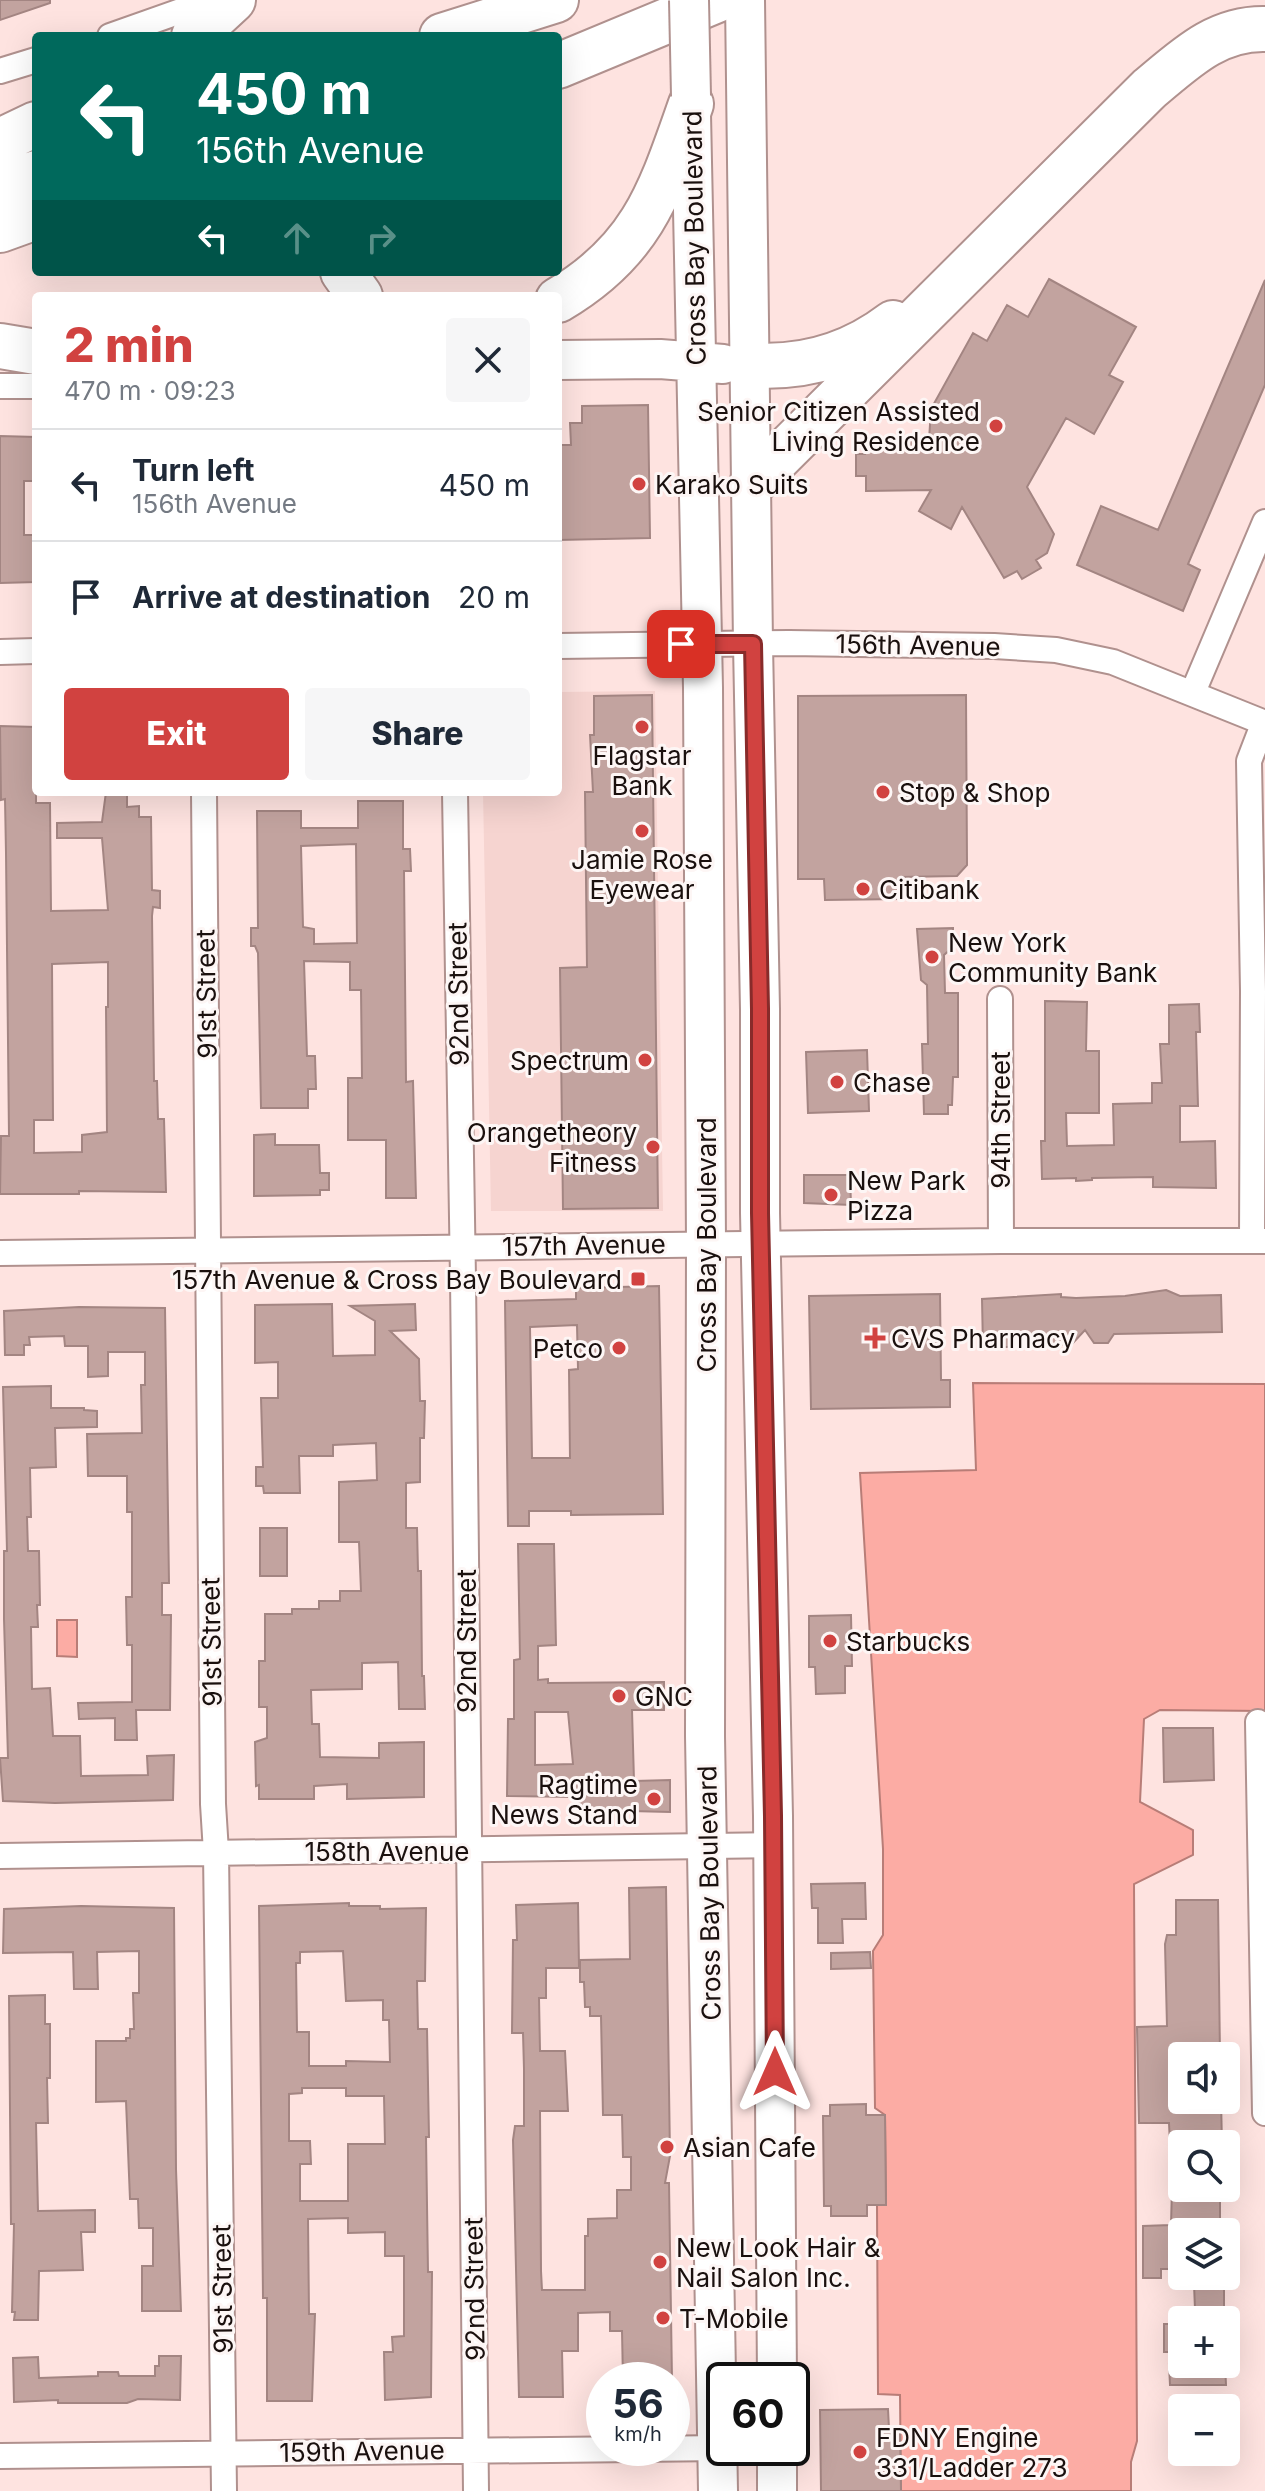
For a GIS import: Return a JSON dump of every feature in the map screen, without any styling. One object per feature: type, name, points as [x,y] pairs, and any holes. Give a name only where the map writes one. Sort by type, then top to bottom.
[{"type":"highway","points":[[198,32],[233,0]]},
{"type":"highway","points":[[455,32],[556,0]]},
{"type":"highway","points":[[562,42],[692,0]]},
{"type":"highway","points":[[562,64],[717,0]]},
{"type":"highway","points":[[1149,89],[1188,40],[1227,0]]},
{"type":"highway","points":[[752,484],[1149,89],[1215,38],[1238,30],[1265,29]]},
{"type":"highway","points":[[562,297],[597,274],[639,229],[666,176],[691,100]]},
{"type":"highway","points":[[0,141],[32,126]]},
{"type":"highway","points":[[0,185],[32,174]]},
{"type":"highway","points":[[0,230],[32,218]]},
{"type":"highway","points":[[750,365],[798,365],[852,349],[886,328],[969,266]]},
{"type":"highway","points":[[0,346],[32,351]]},
{"type":"main road","name":"Cross Bay Boulevard","points":[[692,0],[704,911],[705,1736],[719,2362]]},
{"type":"main road","name":"Cross Bay Boulevard","points":[[745,0],[761,1244],[774,1845],[777,2362]]},
{"type":"main road","points":[[562,360],[660,359],[750,365]]},
{"type":"main road","points":[[704,911],[724,937],[729,1200],[761,1244]]},
{"type":"main road","name":"Cross Bay Boulevard","points":[[718,2491],[720,2466]]},
{"type":"main road","points":[[777,2466],[777,2491]]},
{"type":"street","points":[[121,32],[212,0]]},
{"type":"street","points":[[0,71],[32,61]]},
{"type":"street","points":[[0,386],[32,386]]},
{"type":"street","points":[[1193,692],[1265,522]]},
{"type":"street","name":"156th Avenue","points":[[562,646],[753,644],[978,646],[1056,650],[1113,662],[1265,722]]},
{"type":"street","points":[[0,652],[32,651]]},
{"type":"street","points":[[1259,1241],[1249,761],[1265,722]]},
{"type":"street","name":"91st Street","points":[[204,796],[213,1804],[224,2491]]},
{"type":"street","name":"92nd Street","points":[[455,796],[476,2491]]},
{"type":"street","name":"94th Street","points":[[1000,999],[1001,1241]]},
{"type":"street","name":"157th Avenue","points":[[0,1253],[1001,1241],[1259,1241]]},
{"type":"street","points":[[1258,1722],[1263,1839],[1265,2113]]},
{"type":"street","name":"158th Avenue","points":[[0,1856],[774,1845]]},
{"type":"street","name":"159th Avenue","points":[[0,2456],[706,2448]]},
{"type":"shaded area","points":[[655,691],[663,1211],[491,1211],[483,796],[562,796],[562,692]]},
{"type":"shaded area","points":[[973,1383],[1265,1384],[1265,1711],[1160,1710],[1144,1719],[1140,1802],[1193,1830],[1193,1855],[1134,1884],[1137,2441],[1131,2462],[1131,2491],[901,2491],[900,2395],[878,2394],[877,2205],[886,2204],[885,2115],[875,2108],[873,1951],[883,1935],[883,1849],[860,1473],[976,1470]]},
{"type":"shaded area","points":[[57,1620],[77,1620],[77,1657],[57,1656]]},
{"type":"building","points":[[0,0],[50,0],[50,3],[0,20]]},
{"type":"building","name":"Senior Citizen Assisted Living Residence","points":[[1049,279],[1136,327],[1109,375],[1123,382],[1094,434],[1066,418],[1027,487],[1054,534],[1047,553],[1036,560],[1041,568],[1022,579],[1017,571],[1004,578],[962,507],[951,529],[919,511],[931,490],[866,491],[866,476],[856,476],[856,454],[865,454],[865,440],[929,440],[931,409],[973,333],[987,341],[1007,305],[1028,317]]},
{"type":"building","points":[[1265,280],[1265,385],[1188,564],[1200,570],[1183,611],[1077,565],[1101,506],[1158,530]]},
{"type":"building","points":[[648,405],[650,538],[562,540],[562,445],[571,445],[570,423],[582,423],[582,406]]},
{"type":"building","points":[[0,436],[32,437],[32,481],[24,481],[24,535],[32,535],[32,582],[0,583]]},
{"type":"building","points":[[652,695],[658,1208],[563,1209],[560,968],[587,967],[585,792],[593,792],[590,735],[594,735],[594,696]]},
{"type":"building","name":"Stop & Shop","points":[[966,695],[967,865],[957,876],[901,877],[901,899],[825,900],[824,879],[798,879],[798,696]]},
{"type":"building","points":[[0,726],[32,727],[32,796],[36,796],[36,803],[50,803],[51,911],[108,910],[102,838],[57,838],[57,823],[102,822],[105,796],[127,796],[127,807],[139,806],[139,817],[151,817],[152,890],[160,891],[160,908],[153,907],[152,916],[154,1081],[157,1081],[158,1119],[164,1119],[166,1192],[0,1194],[1,1136],[9,1136],[5,799],[1,800]],"holes":[[[108,962],[107,1132],[82,1135],[82,1152],[34,1153],[34,1120],[53,1120],[52,964]]]},
{"type":"building","points":[[358,801],[403,801],[403,849],[410,849],[411,871],[404,871],[406,1082],[413,1081],[416,1198],[386,1198],[386,1140],[348,1140],[348,1078],[362,1078],[361,990],[350,990],[350,962],[304,961],[307,1056],[315,1056],[316,1089],[308,1089],[308,1108],[261,1108],[258,953],[255,946],[251,946],[251,928],[258,928],[257,811],[301,811],[301,828],[358,828]],"holes":[[[356,844],[357,943],[314,944],[314,929],[303,927],[301,846]]]},
{"type":"building","points":[[953,928],[953,947],[944,955],[945,993],[958,993],[958,1077],[953,1077],[952,1105],[948,1105],[948,1114],[924,1114],[922,1044],[928,1044],[927,985],[921,980],[917,929]]},
{"type":"building","points":[[1045,1001],[1087,1002],[1086,1051],[1099,1051],[1099,1113],[1066,1113],[1067,1146],[1114,1145],[1113,1104],[1152,1103],[1152,1083],[1162,1083],[1160,1044],[1169,1044],[1169,1005],[1199,1004],[1200,1032],[1196,1032],[1198,1106],[1180,1106],[1180,1142],[1215,1141],[1216,1188],[1153,1187],[1153,1177],[1076,1181],[1076,1178],[1042,1179]]},
{"type":"building","name":"Chase","points":[[867,1050],[869,1111],[808,1113],[806,1052]]},
{"type":"building","points":[[275,1134],[275,1145],[319,1145],[320,1173],[329,1173],[329,1190],[320,1190],[320,1195],[254,1196],[254,1135]]},
{"type":"building","name":"New Park Pizza","points":[[804,1175],[850,1175],[851,1205],[804,1203]]},
{"type":"building","points":[[659,1286],[663,1514],[571,1515],[571,1511],[529,1511],[529,1526],[508,1526],[505,1301],[576,1299],[576,1288]],"holes":[[[577,1325],[578,1369],[569,1370],[570,1458],[532,1458],[530,1327]]]},
{"type":"building","points":[[1166,1290],[1180,1296],[1221,1295],[1222,1332],[1114,1334],[1108,1343],[1094,1343],[1085,1330],[1072,1344],[983,1348],[982,1299],[1061,1294],[1061,1297],[1076,1298],[1125,1296]]},
{"type":"building","name":"CVS Pharmacy","points":[[940,1294],[941,1380],[950,1380],[950,1407],[811,1409],[809,1296]]},
{"type":"building","points":[[332,1304],[333,1356],[375,1355],[375,1321],[350,1306],[415,1304],[416,1330],[390,1331],[419,1359],[420,1401],[425,1401],[424,1438],[420,1438],[420,1482],[406,1483],[406,1528],[417,1528],[425,1709],[399,1709],[398,1662],[362,1663],[362,1689],[311,1690],[312,1724],[319,1724],[320,1757],[379,1758],[379,1743],[424,1742],[424,1797],[347,1799],[347,1784],[314,1786],[314,1799],[259,1799],[259,1785],[256,1786],[255,1742],[267,1738],[267,1707],[259,1707],[259,1661],[265,1661],[265,1614],[292,1614],[292,1609],[319,1609],[319,1601],[340,1601],[340,1591],[361,1591],[359,1542],[339,1542],[339,1482],[377,1480],[376,1443],[333,1445],[333,1456],[299,1456],[300,1493],[264,1493],[263,1486],[256,1486],[256,1467],[263,1467],[261,1398],[278,1398],[278,1362],[255,1363],[255,1305]]},
{"type":"building","points":[[79,1307],[165,1308],[169,1583],[162,1583],[162,1615],[171,1615],[170,1710],[136,1710],[137,1740],[115,1740],[115,1718],[79,1719],[78,1703],[132,1702],[132,1645],[127,1645],[126,1597],[132,1597],[132,1512],[127,1512],[127,1476],[88,1476],[87,1434],[142,1433],[141,1385],[145,1385],[145,1352],[108,1352],[108,1376],[88,1377],[88,1346],[65,1346],[64,1336],[29,1337],[30,1345],[24,1345],[24,1355],[5,1355],[4,1311]]},
{"type":"building","points":[[51,1386],[51,1408],[97,1411],[97,1427],[55,1428],[56,1467],[30,1468],[28,1551],[39,1551],[40,1605],[37,1605],[38,1627],[31,1627],[32,1689],[50,1688],[53,1736],[80,1736],[81,1776],[148,1775],[147,1756],[174,1755],[173,1800],[3,1801],[0,1758],[8,1758],[3,1387]]},
{"type":"building","points":[[260,1528],[287,1528],[287,1576],[260,1576]]},
{"type":"building","points":[[518,1544],[554,1544],[556,1645],[538,1646],[538,1680],[548,1679],[548,1683],[664,1682],[664,1710],[632,1710],[634,1781],[670,1780],[670,1812],[589,1810],[589,1807],[578,1808],[577,1797],[507,1796],[508,1719],[514,1719],[514,1660],[520,1659]],"holes":[[[535,1712],[568,1712],[573,1764],[535,1765]]]},
{"type":"building","name":"Starbucks","points":[[851,1615],[852,1666],[845,1666],[845,1693],[816,1694],[815,1667],[809,1667],[809,1616]]},
{"type":"building","points":[[1163,1728],[1213,1728],[1214,1780],[1164,1782]]},
{"type":"building","points":[[865,1883],[866,1919],[842,1919],[843,1943],[818,1943],[818,1908],[812,1908],[811,1884]]},
{"type":"building","points":[[666,1887],[670,2156],[665,2183],[669,2183],[672,2362],[623,2362],[622,2331],[610,2331],[610,2312],[578,2313],[578,2351],[562,2351],[563,2397],[519,2397],[513,2140],[515,2126],[524,2126],[524,2069],[523,2033],[512,2033],[516,1905],[578,1903],[579,1968],[546,1968],[546,1998],[539,1998],[540,2051],[565,2051],[568,2111],[540,2111],[541,2271],[542,2290],[585,2290],[588,2219],[617,2218],[617,2190],[631,2190],[631,2157],[623,2157],[622,2115],[603,2115],[601,2016],[590,2016],[590,2007],[585,2007],[580,1960],[630,1959],[629,1888]]},
{"type":"building","points":[[1176,1900],[1218,1900],[1220,2042],[1168,2042],[1168,2114],[1221,2114],[1222,2130],[1169,2130],[1169,2123],[1139,2123],[1137,2027],[1167,2026],[1165,1944],[1167,1935],[1176,1935]]},
{"type":"building","points":[[349,1903],[349,1906],[380,1906],[380,1909],[426,1908],[425,1981],[417,1981],[418,2029],[427,2029],[431,2397],[385,2400],[384,2352],[393,2352],[392,2337],[404,2336],[404,2256],[385,2256],[385,2232],[348,2233],[348,2218],[308,2219],[309,2314],[315,2314],[312,2401],[267,2401],[259,1906]],"holes":[[[343,1951],[346,2001],[383,2000],[383,2020],[389,2020],[390,2062],[346,2061],[346,2066],[309,2066],[309,2032],[297,2032],[296,1963],[300,1963],[300,1952]],[[302,2088],[346,2088],[346,2096],[384,2096],[385,2144],[348,2144],[348,2201],[300,2201],[300,2164],[311,2164],[310,2141],[289,2141],[289,2094],[302,2093]]]},
{"type":"building","points":[[81,1906],[174,1908],[176,2169],[181,2311],[142,2311],[142,2266],[153,2266],[153,2228],[139,2228],[138,2199],[130,2199],[126,2101],[96,2102],[96,2041],[126,2041],[130,2038],[130,2029],[134,2029],[133,1993],[139,1993],[139,1951],[97,1952],[98,1989],[74,1989],[73,1952],[3,1953],[4,1909]]},
{"type":"building","points":[[870,1952],[871,1968],[831,1969],[831,1953]]},
{"type":"building","points":[[45,1995],[45,2024],[50,2024],[50,2078],[47,2078],[48,2123],[36,2123],[38,2211],[95,2210],[95,2232],[81,2232],[83,2270],[39,2271],[38,2320],[14,2320],[9,1996]]},
{"type":"building","points":[[866,2104],[866,2115],[885,2115],[886,2205],[867,2205],[867,2216],[831,2216],[831,2206],[824,2206],[823,2116],[830,2116],[830,2105]]},
{"type":"building","points":[[1172,2202],[1220,2202],[1220,2218],[1171,2218]]},
{"type":"building","points":[[1168,2225],[1168,2269],[1161,2269],[1161,2278],[1143,2278],[1143,2226]]},
{"type":"building","points":[[1194,2290],[1224,2290],[1224,2306],[1195,2306]]},
{"type":"building","points":[[1164,2324],[1168,2324],[1168,2352],[1164,2352]]},
{"type":"building","points":[[159,2356],[181,2356],[180,2400],[14,2402],[13,2358],[38,2357],[39,2378],[98,2376],[98,2372],[118,2372],[119,2376],[155,2376]]},
{"type":"building","points":[[1170,2378],[1226,2378],[1226,2385],[1170,2385]]},
{"type":"building","name":"FDNY Engine 331/Ladder 273","points":[[888,2409],[889,2429],[900,2429],[901,2491],[821,2491],[820,2410]]},
{"type":"place","name":"Senior Citizen Assisted Living Residence","points":[[996,426]]},
{"type":"place","name":"Karako Suits","points":[[639,484]]},
{"type":"place","name":"Flagstar Bank","points":[[642,727]]},
{"type":"place","name":"Stop & Shop","points":[[883,792]]},
{"type":"place","name":"Jamie Rose Eyewear","points":[[642,831]]},
{"type":"place","name":"Citibank","points":[[863,889]]},
{"type":"place","name":"New York Community Bank","points":[[932,957]]},
{"type":"place","name":"Spectrum","points":[[645,1060]]},
{"type":"place","name":"Chase","points":[[837,1082]]},
{"type":"place","name":"Orangetheory Fitness","points":[[653,1147]]},
{"type":"place","name":"New Park Pizza","points":[[831,1195]]},
{"type":"place","name":"157th Avenue & Cross Bay Boulevard","points":[[638,1279]]},
{"type":"place","name":"CVS Pharmacy","points":[[875,1338]]},
{"type":"place","name":"Petco","points":[[619,1348]]},
{"type":"place","name":"Starbucks","points":[[830,1641]]},
{"type":"place","name":"GNC","points":[[619,1696]]},
{"type":"place","name":"Ragtime News Stand","points":[[654,1799]]},
{"type":"place","name":"Asian Cafe","points":[[667,2147]]},
{"type":"place","name":"New Look Hair & Nail Salon Inc.","points":[[660,2262]]},
{"type":"place","name":"T-Mobile","points":[[663,2318]]},
{"type":"place","name":"FDNY Engine 331/Ladder 273","points":[[860,2452]]},
{"type":"route","points":[[681,644],[753,644],[775,2072]]}]
